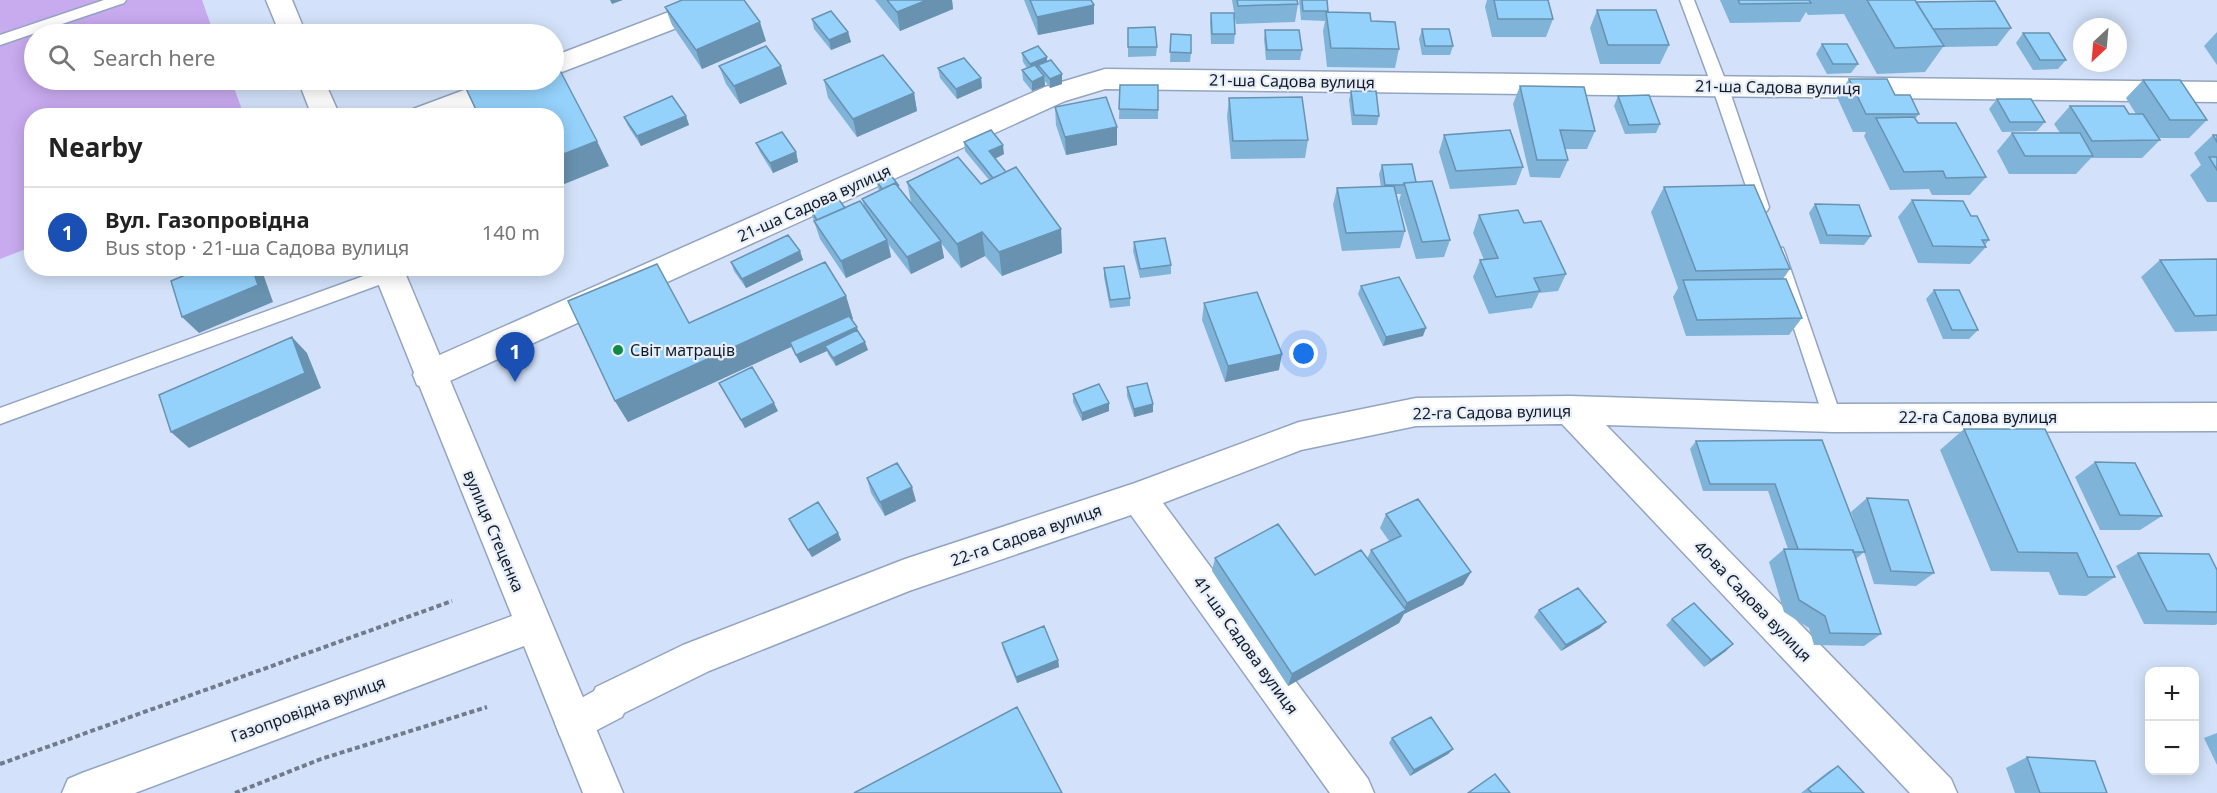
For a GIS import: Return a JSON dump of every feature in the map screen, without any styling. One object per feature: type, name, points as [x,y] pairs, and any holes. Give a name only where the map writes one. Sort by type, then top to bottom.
[{"type":"street","points":[[279,0],[289,24]]},
{"type":"street","points":[[564,62],[725,0]]},
{"type":"street","name":"21-ша Садова вулиця","points":[[429,375],[1055,94],[1105,79],[2217,92]]},
{"type":"street","points":[[315,90],[323,108]]},
{"type":"street","points":[[444,108],[491,90]]},
{"type":"street","name":"вулиця Стеценка","points":[[390,276],[603,793]]},
{"type":"street","name":"22-га Садова вулиця","points":[[574,723],[608,704],[610,700],[696,657],[905,576],[1138,497],[1299,436],[1416,412],[1569,410],[1833,418],[2217,417]]},
{"type":"street","name":"40-ва Садова вулиця","points":[[1569,410],[1937,793]]},
{"type":"street","name":"41-ша Садова вулиця","points":[[1138,497],[1354,793]]},
{"type":"street","name":"Газопровідна вулиця","points":[[82,793],[534,625]]},
{"type":"lane","points":[[48,24],[119,0]]},
{"type":"lane","points":[[1687,0],[1720,86],[1831,413],[1825,409]]},
{"type":"lane","points":[[0,40],[24,32]]},
{"type":"lane","points":[[0,416],[375,276]]},
{"type":"path","points":[[0,765],[452,600]]},
{"type":"path","points":[[235,793],[321,759],[487,707]]},
{"type":"shaded area","points":[[0,0],[202,0],[210,24],[24,24],[24,90],[235,90],[241,108],[24,108],[24,250],[0,259]]},
{"type":"building","points":[[682,0],[744,0],[760,22],[696,50],[665,7]]},
{"type":"building","points":[[887,0],[927,0],[897,12]]},
{"type":"building","points":[[1030,0],[1091,0],[1094,5],[1037,17]]},
{"type":"building","points":[[1237,0],[1297,0],[1298,4],[1238,6]]},
{"type":"building","points":[[1302,0],[1327,0],[1328,11],[1303,11]]},
{"type":"building","points":[[1494,0],[1548,0],[1553,19],[1498,19]]},
{"type":"building","points":[[1738,0],[1809,0],[1811,3],[1740,4]]},
{"type":"building","points":[[1867,0],[1915,0],[1944,46],[1895,48]]},
{"type":"building","points":[[1995,1],[2011,28],[1933,29],[1916,2]]},
{"type":"building","points":[[1597,10],[1656,10],[1669,45],[1608,45]]},
{"type":"building","points":[[831,11],[848,32],[829,40],[812,19]]},
{"type":"building","points":[[1326,12],[1370,13],[1371,21],[1395,22],[1399,49],[1331,48]]},
{"type":"building","points":[[1211,13],[1234,13],[1235,34],[1212,34]]},
{"type":"building","points":[[1155,27],[1157,47],[1128,47],[1128,28]]},
{"type":"building","points":[[1422,29],[1449,29],[1453,46],[1425,46]]},
{"type":"building","points":[[1265,30],[1299,30],[1302,50],[1267,50]]},
{"type":"building","points":[[2023,33],[2049,33],[2066,60],[2040,60]]},
{"type":"building","points":[[1171,34],[1191,35],[1191,53],[1170,52]]},
{"type":"building","points":[[1822,44],[1847,44],[1858,64],[1833,64]]},
{"type":"building","points":[[766,46],[781,66],[734,86],[719,66]]},
{"type":"building","points":[[1038,46],[1047,57],[1030,64],[1022,53]]},
{"type":"building","points":[[883,55],[914,93],[853,119],[824,80]]},
{"type":"building","points":[[964,58],[981,78],[956,89],[938,68]]},
{"type":"building","points":[[1051,60],[1062,74],[1050,79],[1038,65]]},
{"type":"building","points":[[1035,65],[1044,76],[1032,82],[1022,70]]},
{"type":"building","points":[[564,78],[597,141],[564,154],[564,108],[475,108],[467,90],[564,90]]},
{"type":"building","points":[[1849,79],[1887,79],[1895,95],[1910,95],[1919,114],[1866,114]]},
{"type":"building","points":[[2143,80],[2180,80],[2207,120],[2170,120]]},
{"type":"building","points":[[1120,85],[1158,85],[1158,110],[1119,109]]},
{"type":"building","points":[[1520,86],[1584,87],[1595,131],[1560,130],[1568,160],[1537,160]]},
{"type":"building","points":[[1351,91],[1376,91],[1379,116],[1354,115]]},
{"type":"building","points":[[1649,95],[1660,124],[1629,125],[1618,96]]},
{"type":"building","points":[[672,96],[686,116],[637,136],[624,117]]},
{"type":"building","points":[[1106,97],[1117,127],[1065,137],[1055,107]]},
{"type":"building","points":[[1302,97],[1308,140],[1233,141],[1229,98]]},
{"type":"building","points":[[1997,99],[2031,99],[2045,122],[2010,122]]},
{"type":"building","points":[[2070,106],[2124,106],[2129,114],[2143,114],[2160,140],[2092,141]]},
{"type":"building","points":[[1914,117],[1918,123],[1956,123],[1986,177],[1946,178],[1943,171],[1904,172],[1876,118]]},
{"type":"building","points":[[991,130],[1003,145],[989,151],[1006,172],[993,178],[964,142]]},
{"type":"building","points":[[1510,130],[1523,167],[1456,171],[1444,135]]},
{"type":"building","points":[[782,132],[796,152],[770,163],[756,143]]},
{"type":"building","points":[[2012,133],[2080,133],[2093,156],[2025,156]]},
{"type":"building","points":[[958,157],[981,184],[1016,167],[1061,229],[999,252],[982,232],[957,244],[907,182]]},
{"type":"building","points":[[2209,157],[2217,157],[2217,170]]},
{"type":"building","points":[[1412,164],[1416,182],[1385,185],[1382,165]]},
{"type":"building","points":[[890,174],[899,186],[895,183],[882,189],[876,180]]},
{"type":"building","points":[[1432,181],[1450,240],[1422,242],[1404,183]]},
{"type":"building","points":[[895,183],[941,241],[907,257],[862,199]]},
{"type":"building","points":[[1754,185],[1790,269],[1696,271],[1664,187]]},
{"type":"building","points":[[1394,186],[1405,231],[1346,233],[1337,188]]},
{"type":"building","points":[[837,197],[845,208],[817,220],[810,209]]},
{"type":"building","points":[[1912,200],[1963,201],[1971,216],[1977,216],[1989,240],[1982,240],[1986,247],[1933,246]]},
{"type":"building","points":[[860,201],[887,240],[841,261],[814,221]]},
{"type":"building","points":[[1815,204],[1859,205],[1871,236],[1827,235]]},
{"type":"building","points":[[1518,210],[1524,223],[1541,221],[1566,274],[1534,278],[1540,291],[1496,297],[1480,260],[1498,258],[1479,215]]},
{"type":"building","points":[[788,235],[800,251],[742,279],[731,262]]},
{"type":"building","points":[[1165,238],[1171,265],[1140,269],[1134,242]]},
{"type":"building","points":[[2217,259],[2217,315],[2195,316],[2160,260]]},
{"type":"building","points":[[825,262],[846,296],[615,401],[568,301],[657,264],[689,323]]},
{"type":"building","points":[[1124,266],[1130,298],[1110,300],[1104,268]]},
{"type":"building","points":[[183,276],[255,276],[258,285],[182,317],[171,281]]},
{"type":"building","points":[[1399,277],[1426,328],[1386,337],[1361,286]]},
{"type":"building","points":[[1786,279],[1802,318],[1697,320],[1683,280]]},
{"type":"building","points":[[1934,290],[1959,290],[1978,330],[1952,330]]},
{"type":"building","points":[[1257,292],[1282,354],[1228,366],[1204,303]]},
{"type":"building","points":[[849,316],[857,327],[796,355],[790,342]]},
{"type":"building","points":[[857,330],[865,342],[833,358],[825,346]]},
{"type":"building","points":[[292,337],[305,373],[171,432],[159,395]]},
{"type":"building","points":[[752,367],[774,403],[741,420],[719,383]]},
{"type":"building","points":[[1147,383],[1153,404],[1134,409],[1127,387]]},
{"type":"building","points":[[1099,384],[1109,403],[1082,413],[1073,394]]},
{"type":"building","points":[[1964,429],[2045,429],[2115,577],[2088,577],[2077,553],[2018,552]]},
{"type":"building","points":[[1822,440],[1865,552],[1798,549],[1775,484],[1710,484],[1696,441]]},
{"type":"building","points":[[2095,462],[2135,463],[2162,516],[2120,515]]},
{"type":"building","points":[[897,463],[912,487],[880,502],[867,478]]},
{"type":"building","points":[[1867,498],[1908,500],[1934,573],[1891,571]]},
{"type":"building","points":[[1418,499],[1471,572],[1407,603],[1371,550],[1401,536],[1386,514]]},
{"type":"building","points":[[818,502],[838,533],[808,550],[789,519]]},
{"type":"building","points":[[1278,524],[1315,575],[1361,550],[1406,610],[1292,674],[1215,558]]},
{"type":"building","points":[[1784,549],[1853,550],[1881,634],[1830,633],[1825,616],[1799,600]]},
{"type":"building","points":[[2138,553],[2209,554],[2217,570],[2217,612],[2167,611]]},
{"type":"building","points":[[1578,588],[1606,622],[1566,645],[1539,610]]},
{"type":"building","points":[[1694,603],[1733,644],[1711,660],[1672,619]]},
{"type":"building","points":[[1044,626],[1058,660],[1016,677],[1002,643]]},
{"type":"building","points":[[1017,707],[1062,793],[854,793]]},
{"type":"building","points":[[1431,717],[1453,749],[1414,770],[1392,738]]},
{"type":"building","points":[[2027,757],[2095,761],[2107,793],[2040,793]]},
{"type":"building","points":[[1838,766],[1864,793],[1812,793],[1808,789]]},
{"type":"building","points":[[1495,774],[1510,793],[1468,793]]},
{"type":"place","name":"Світ матраців","points":[[618,350]]},
{"type":"place","name":"Вул. Газопровідна","points":[[515,382]]}]
